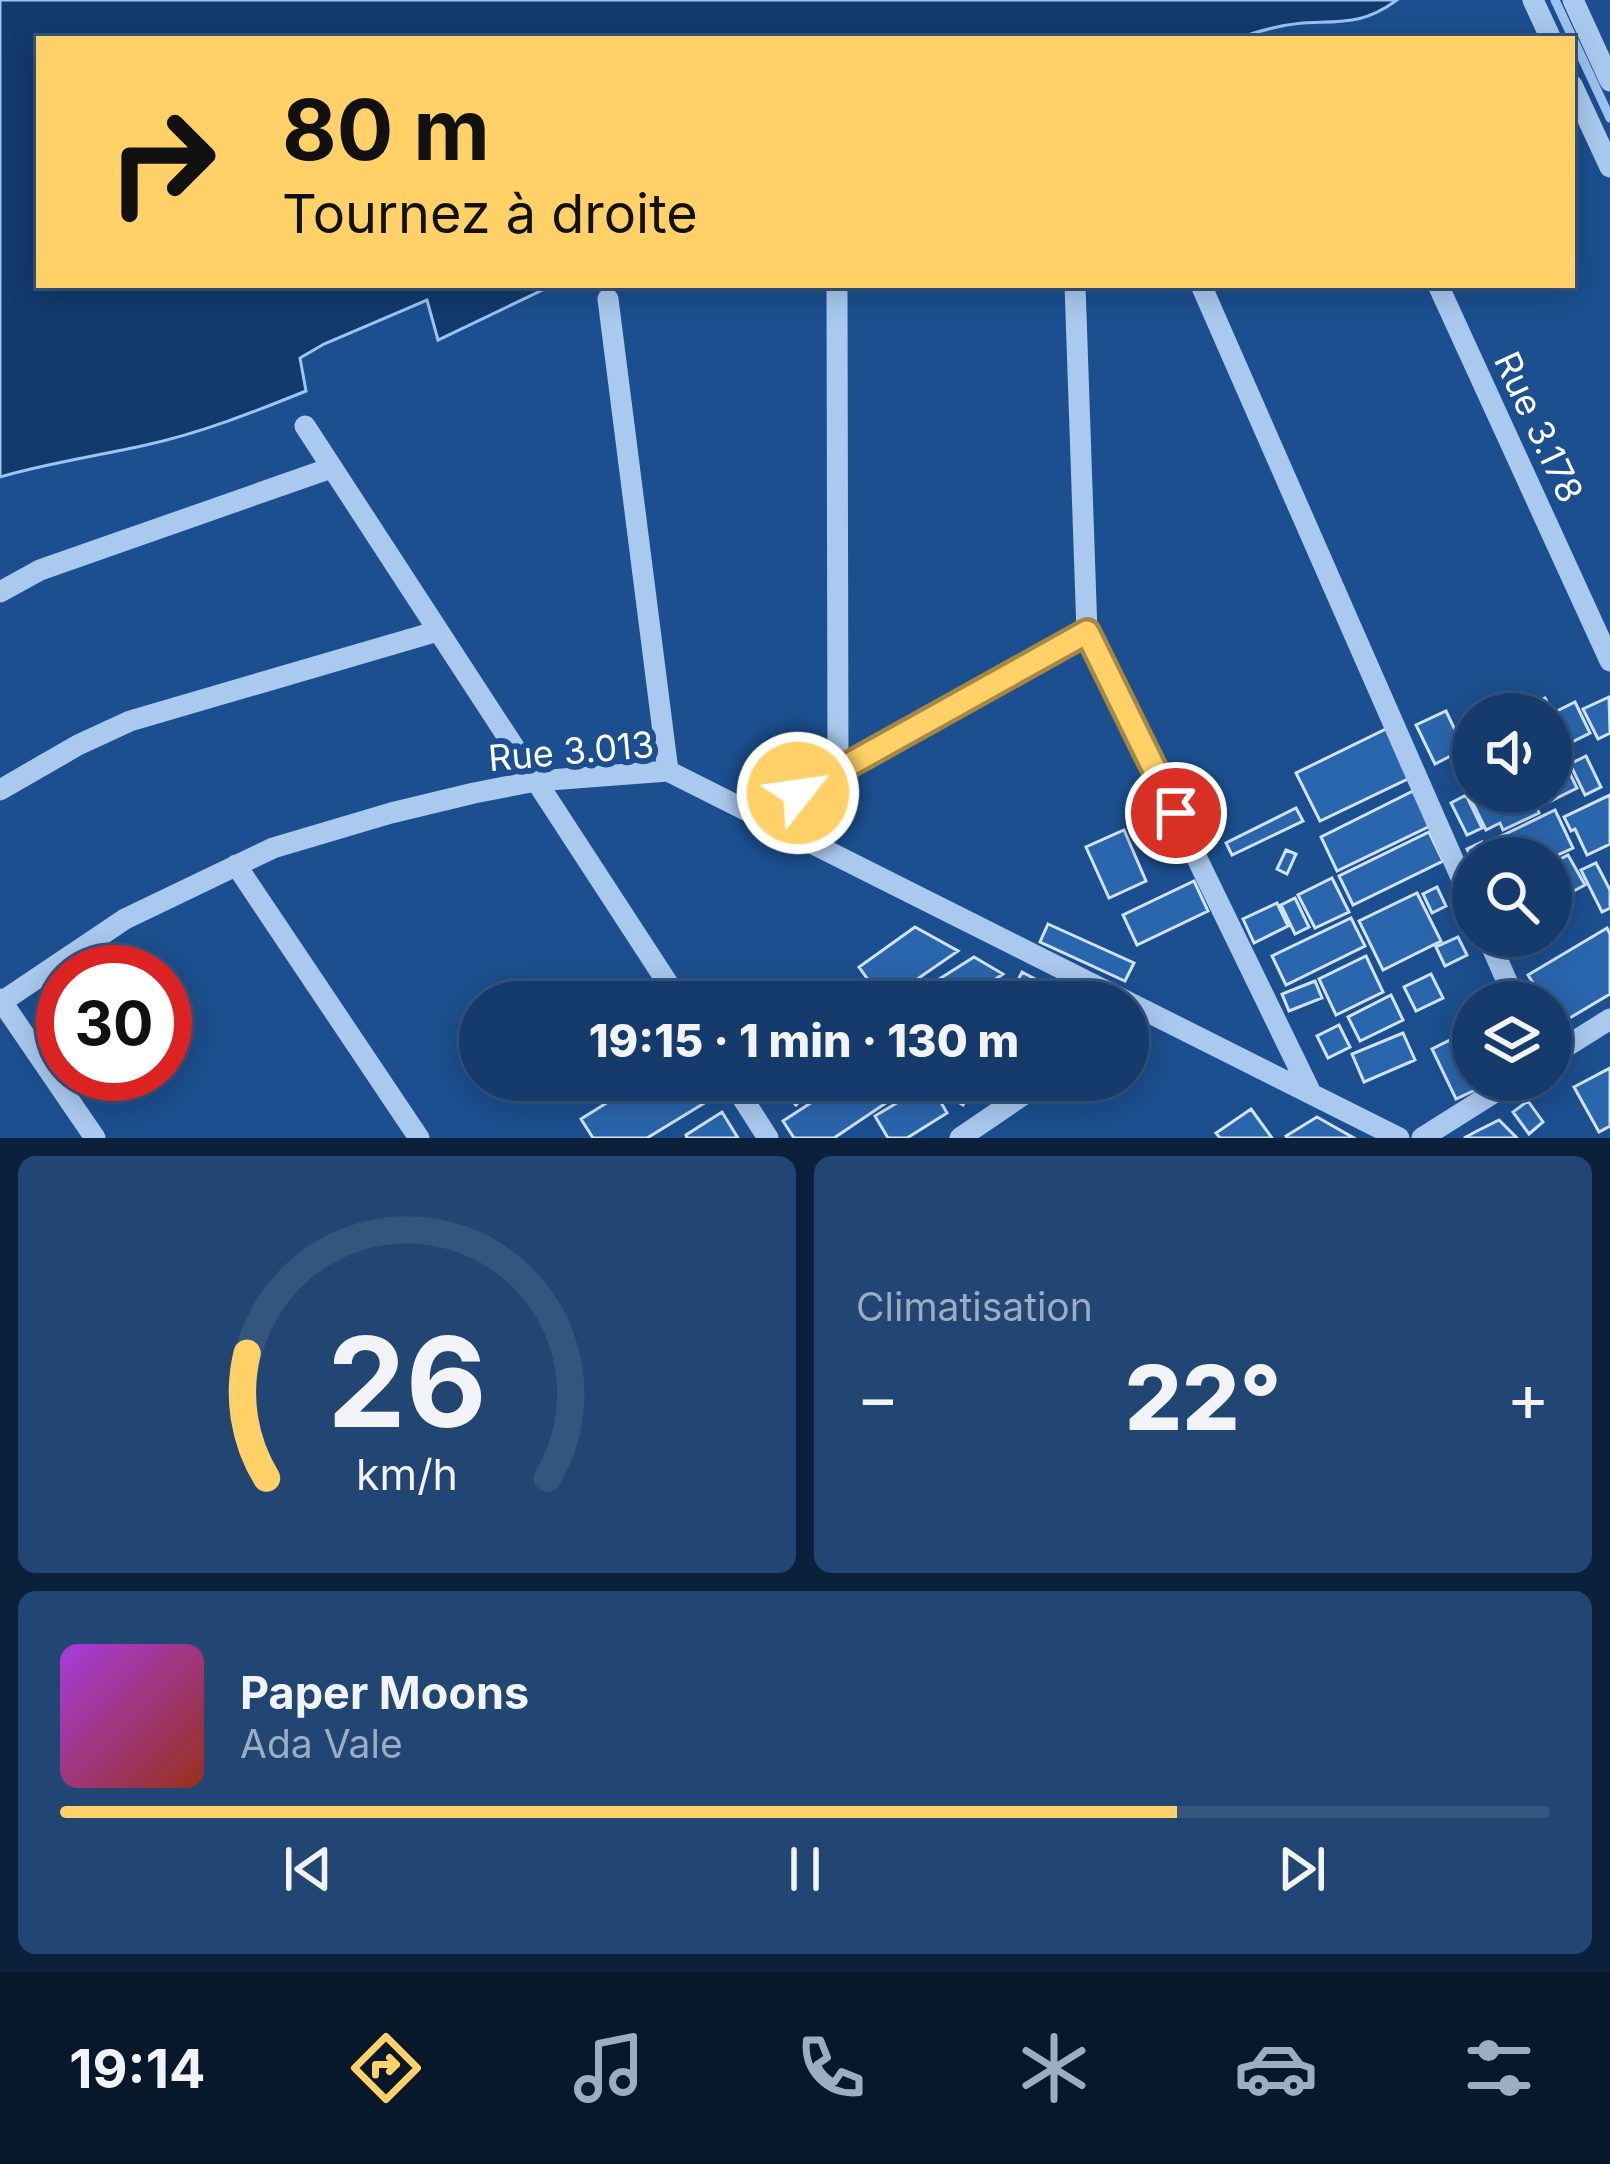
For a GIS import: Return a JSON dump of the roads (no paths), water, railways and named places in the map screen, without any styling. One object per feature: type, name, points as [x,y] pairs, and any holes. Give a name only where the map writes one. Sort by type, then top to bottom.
[{"type":"street","points":[[1533,0],[1550,36]]},
{"type":"street","points":[[1573,0],[1610,81]]},
{"type":"street","points":[[1575,91],[1610,167]]},
{"type":"street","points":[[837,288],[838,770]]},
{"type":"street","points":[[1075,288],[1087,632],[1311,1094]]},
{"type":"street","points":[[1202,288],[1452,857]]},
{"type":"street","name":"Rue 3.178","points":[[1439,288],[1610,661]]},
{"type":"street","points":[[608,299],[668,771]]},
{"type":"street","points":[[305,426],[666,981]]},
{"type":"street","points":[[0,592],[40,570],[332,468]]},
{"type":"street","points":[[0,790],[130,721],[438,631]]},
{"type":"street","points":[[758,816],[1087,632]]},
{"type":"street","name":"Rue 3.013","points":[[0,1001],[125,919],[273,848],[453,798],[536,781],[668,771],[1068,981]]},
{"type":"street","points":[[236,865],[419,1138]]},
{"type":"street","points":[[0,1001],[95,1138]]},
{"type":"street","points":[[1572,1043],[1610,1019]]},
{"type":"street","name":"Rue 3.013","points":[[1149,1023],[1400,1138]]},
{"type":"street","points":[[744,1101],[768,1138]]},
{"type":"street","points":[[960,1138],[1015,1101]]},
{"type":"street","points":[[1422,1138],[1481,1101]]},
{"type":"water","points":[[0,0],[1397,0],[1363,18],[1286,25],[1245,36],[36,36],[36,288],[547,288],[438,340],[427,300],[300,358],[306,391],[187,434],[0,477]]},
{"type":"waterway","points":[[1555,0],[1572,36]]},
{"type":"waterway","points":[[1575,43],[1610,118]]}]
